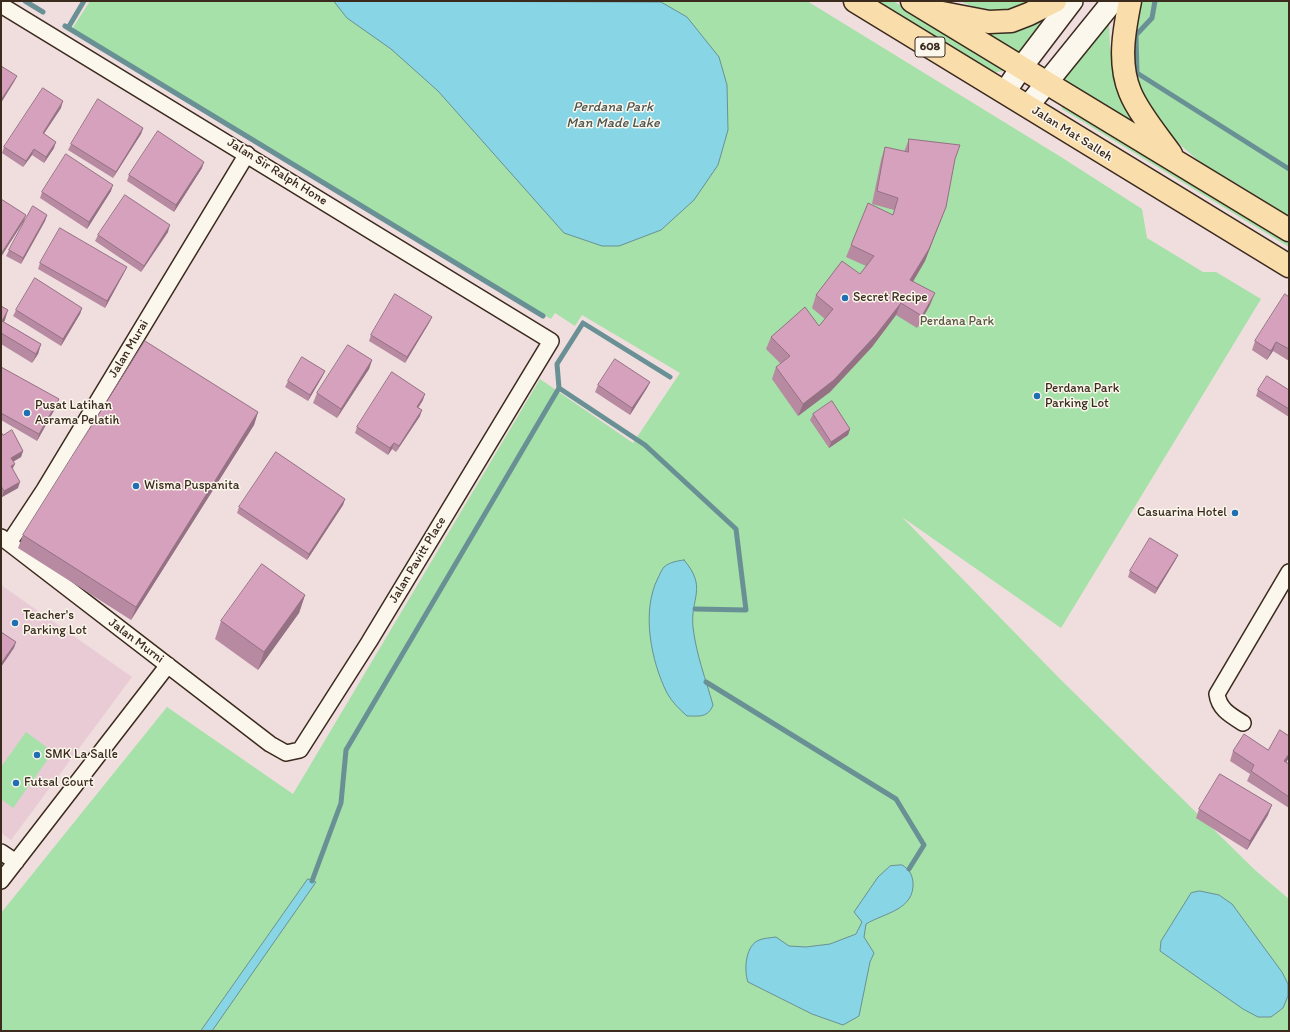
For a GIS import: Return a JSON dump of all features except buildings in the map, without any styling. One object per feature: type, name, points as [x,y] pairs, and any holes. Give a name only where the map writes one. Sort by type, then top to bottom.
[{"type":"main road","name":"Jalan Mat Salleh","points":[[855,1],[1289,266]]},
{"type":"main road","points":[[920,6],[989,22],[1011,21],[1055,1]]},
{"type":"main road","points":[[1005,92],[1021,68],[1072,1]]},
{"type":"main road","points":[[1028,106],[1045,83],[1113,1]]},
{"type":"main road","points":[[1130,1],[1123,35],[1124,64],[1130,92],[1174,160]]},
{"type":"main road","name":"608","points":[[920,6],[1045,83]]},
{"type":"main road","points":[[1045,83],[1289,230]]},
{"type":"street","name":"Jalan Sir Ralph Hone","points":[[1,5],[551,341]]},
{"type":"street","name":"Jalan Murai","points":[[5,540],[44,490],[247,154]]},
{"type":"street","name":"Jalan Pavitt Place","points":[[270,744],[286,753],[300,750],[369,642],[551,341]]},
{"type":"street","name":"Jalan Murni","points":[[5,540],[270,744]]},
{"type":"street","points":[[1243,723],[1224,710],[1218,703],[1217,694],[1289,572]]},
{"type":"street","points":[[1,881],[168,665]]},
{"type":"street","points":[[1,852],[16,862]]},
{"type":"shaded area","name":"SMK La Salle","points":[[1,585],[132,677],[11,840],[1,833]]},
{"type":"green space","name":"Perdana Park","points":[[90,1],[807,1],[1061,157],[1142,209],[1147,238],[1203,272],[1216,272],[1261,299],[1061,628],[902,517],[1060,679],[1256,871],[1289,899],[1289,1031],[1,1031],[1,913],[167,707],[293,794],[540,379],[633,443],[680,373],[582,315],[575,326],[555,313],[551,319],[72,29]]},
{"type":"green space","points":[[873,1],[893,1],[1004,68],[1003,71],[996,72],[983,67]]},
{"type":"green space","points":[[959,1],[1034,1],[1015,11],[982,10]]},
{"type":"green space","points":[[1143,1],[1289,1],[1289,216],[1200,162],[1176,140],[1149,105],[1140,86],[1135,66],[1133,46],[1135,24]]},
{"type":"green space","points":[[1056,12],[1019,52],[980,30]]},
{"type":"green space","points":[[1109,24],[1110,48],[1117,83],[1144,129],[1063,79]]},
{"type":"green space","points":[[1061,105],[1064,105],[1289,241],[1289,247],[1062,109]]},
{"type":"green space","name":"Futsal Court","points":[[26,732],[53,752],[13,808],[1,799],[1,767]]},
{"type":"water","name":"Perdana Park Man Made Lake","points":[[334,1],[661,2],[687,17],[719,57],[727,85],[728,130],[718,165],[694,200],[661,230],[619,246],[602,246],[564,233],[438,91],[391,49],[347,18]]},
{"type":"water","points":[[684,560],[695,578],[697,586],[693,617],[694,637],[713,705],[709,712],[699,716],[687,716],[667,693],[656,666],[650,636],[650,605],[653,591],[662,569],[666,565]]},
{"type":"water","points":[[902,865],[907,868],[913,879],[912,891],[909,899],[904,905],[866,924],[864,937],[874,953],[870,962],[859,1016],[843,1025],[812,1014],[748,982],[746,960],[753,944],[757,941],[776,937],[789,946],[806,947],[830,944],[856,934],[862,922],[854,912],[878,877],[890,866]]},
{"type":"water","points":[[308,879],[316,882],[212,1031],[201,1031]]},
{"type":"water","points":[[1200,891],[1219,895],[1232,904],[1282,972],[1288,984],[1288,996],[1283,1008],[1271,1017],[1258,1017],[1243,1009],[1160,951],[1161,941],[1191,893]]},
{"type":"waterway","points":[[25,1],[43,12]]},
{"type":"waterway","points":[[68,28],[84,1]]},
{"type":"waterway","points":[[1155,1],[1152,18],[1136,35],[1137,73],[1289,169]]},
{"type":"waterway","points":[[65,26],[543,316]]},
{"type":"waterway","points":[[312,881],[341,803],[346,750],[559,388],[557,364],[583,323],[670,377]]},
{"type":"waterway","points":[[559,388],[645,445],[736,529],[746,610],[695,609]]},
{"type":"waterway","points":[[706,682],[896,799],[924,845],[909,869]]},
{"type":"place","name":"Secret Recipe","points":[[845,298]]},
{"type":"place","name":"Perdana Park Parking Lot","points":[[1037,396]]},
{"type":"place","name":"Pusat Latihan Asrama Pelatih","points":[[27,413]]},
{"type":"place","name":"Wisma Puspanita","points":[[136,486]]},
{"type":"place","name":"Casuarina Hotel","points":[[1235,513]]},
{"type":"place","name":"Teacher's Parking Lot","points":[[15,623]]},
{"type":"place","name":"SMK La Salle","points":[[37,755]]},
{"type":"place","name":"Futsal Court","points":[[16,783]]}]
